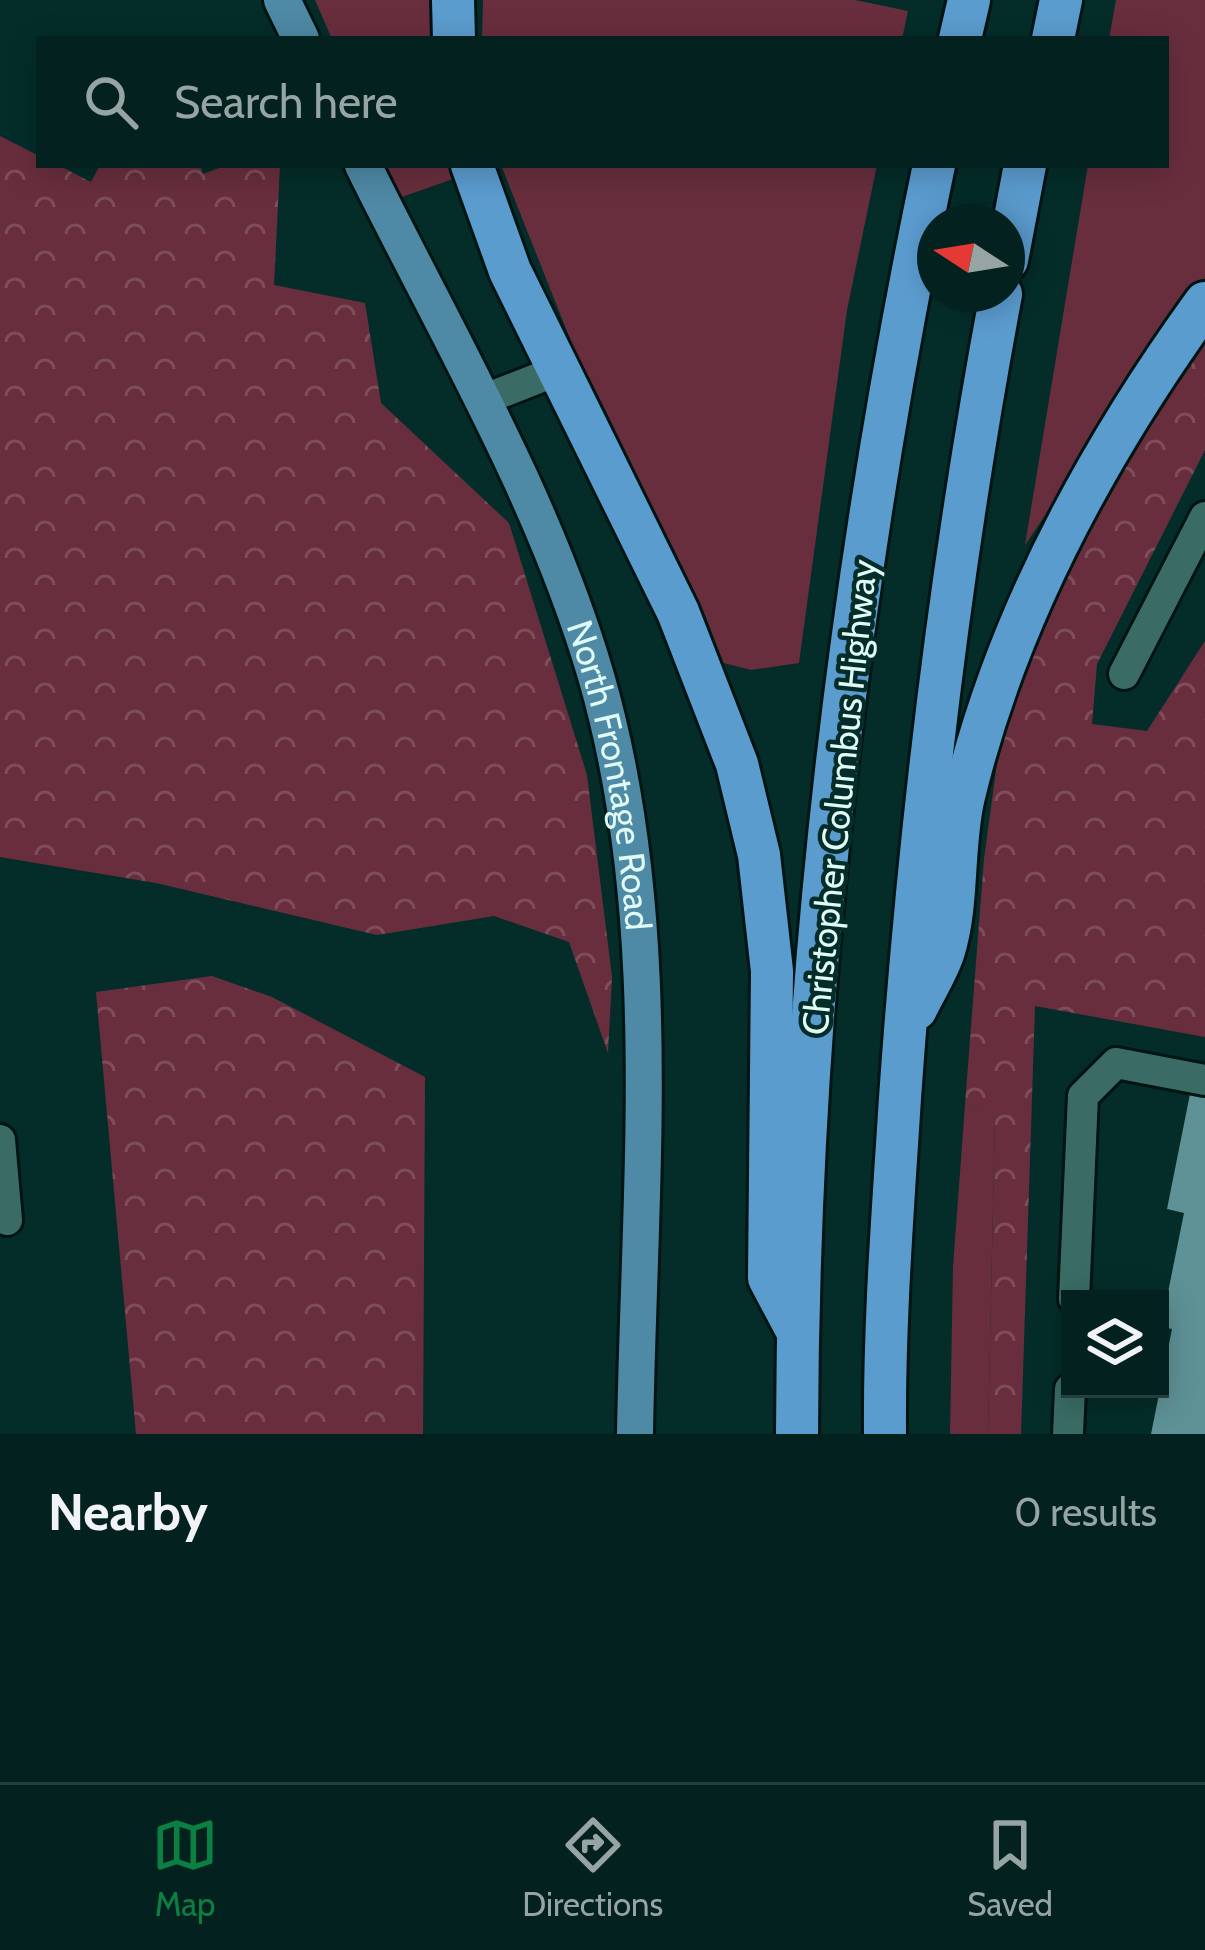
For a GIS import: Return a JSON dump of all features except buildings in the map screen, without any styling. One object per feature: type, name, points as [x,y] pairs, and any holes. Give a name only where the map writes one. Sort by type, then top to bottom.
[{"type":"highway","points":[[453,0],[454,36]]},
{"type":"highway","points":[[961,36],[969,0]]},
{"type":"highway","points":[[473,168],[511,271],[678,612],[737,764],[759,855],[772,970],[770,1278],[797,1332]]},
{"type":"highway","name":"Christopher Columbus Highway","points":[[797,1434],[797,1332],[815,988],[849,673],[904,307],[933,168]]},
{"type":"highway","points":[[1018,204],[1024,168]]},
{"type":"highway","points":[[905,1034],[945,950],[964,796],[1024,619],[1101,461],[1205,303]]},
{"type":"highway","points":[[885,1434],[905,1034],[945,645],[997,312]]},
{"type":"main road","points":[[282,0],[300,36]]},
{"type":"main road","name":"North Frontage Road","points":[[364,168],[480,401],[576,614],[612,736],[634,862],[643,1039],[634,1434]]},
{"type":"street","points":[[480,401],[559,370]]},
{"type":"street","points":[[1124,674],[1205,517]]},
{"type":"street","points":[[1074,1290],[1083,1096],[1116,1063],[1205,1080]]},
{"type":"street","points":[[0,1139],[7,1220]]},
{"type":"street","points":[[1068,1434],[1070,1398]]},
{"type":"green space","points":[[315,0],[430,0],[435,36],[331,36]]},
{"type":"green space","points":[[483,0],[855,0],[908,11],[903,36],[482,36]]},
{"type":"green space","points":[[1116,0],[1205,0],[1205,278],[1025,545],[1088,168],[1169,168],[1169,36],[1110,36]]},
{"type":"green space","points":[[0,136],[36,154],[36,168],[64,168],[91,182],[98,168],[201,168],[203,174],[219,168],[280,168],[274,285],[365,303],[381,403],[509,523],[587,775],[612,977],[608,1053],[569,942],[494,916],[377,935],[156,883],[0,857]]},
{"type":"green space","points":[[386,168],[451,168],[453,179],[399,198]]},
{"type":"green space","points":[[502,168],[876,168],[847,310],[799,663],[751,670],[696,656]]},
{"type":"green space","points":[[1205,339],[1205,450],[1097,664],[1092,724],[1147,731],[1205,641],[1205,1037],[1035,1006],[1021,1434],[988,1434],[995,1117],[965,1105],[984,859],[1006,697],[1126,454]]},
{"type":"green space","points":[[212,976],[272,997],[425,1077],[423,1434],[136,1434],[96,992]]},
{"type":"green space","points":[[965,1105],[995,1116],[988,1434],[950,1434],[953,1267]]}]
